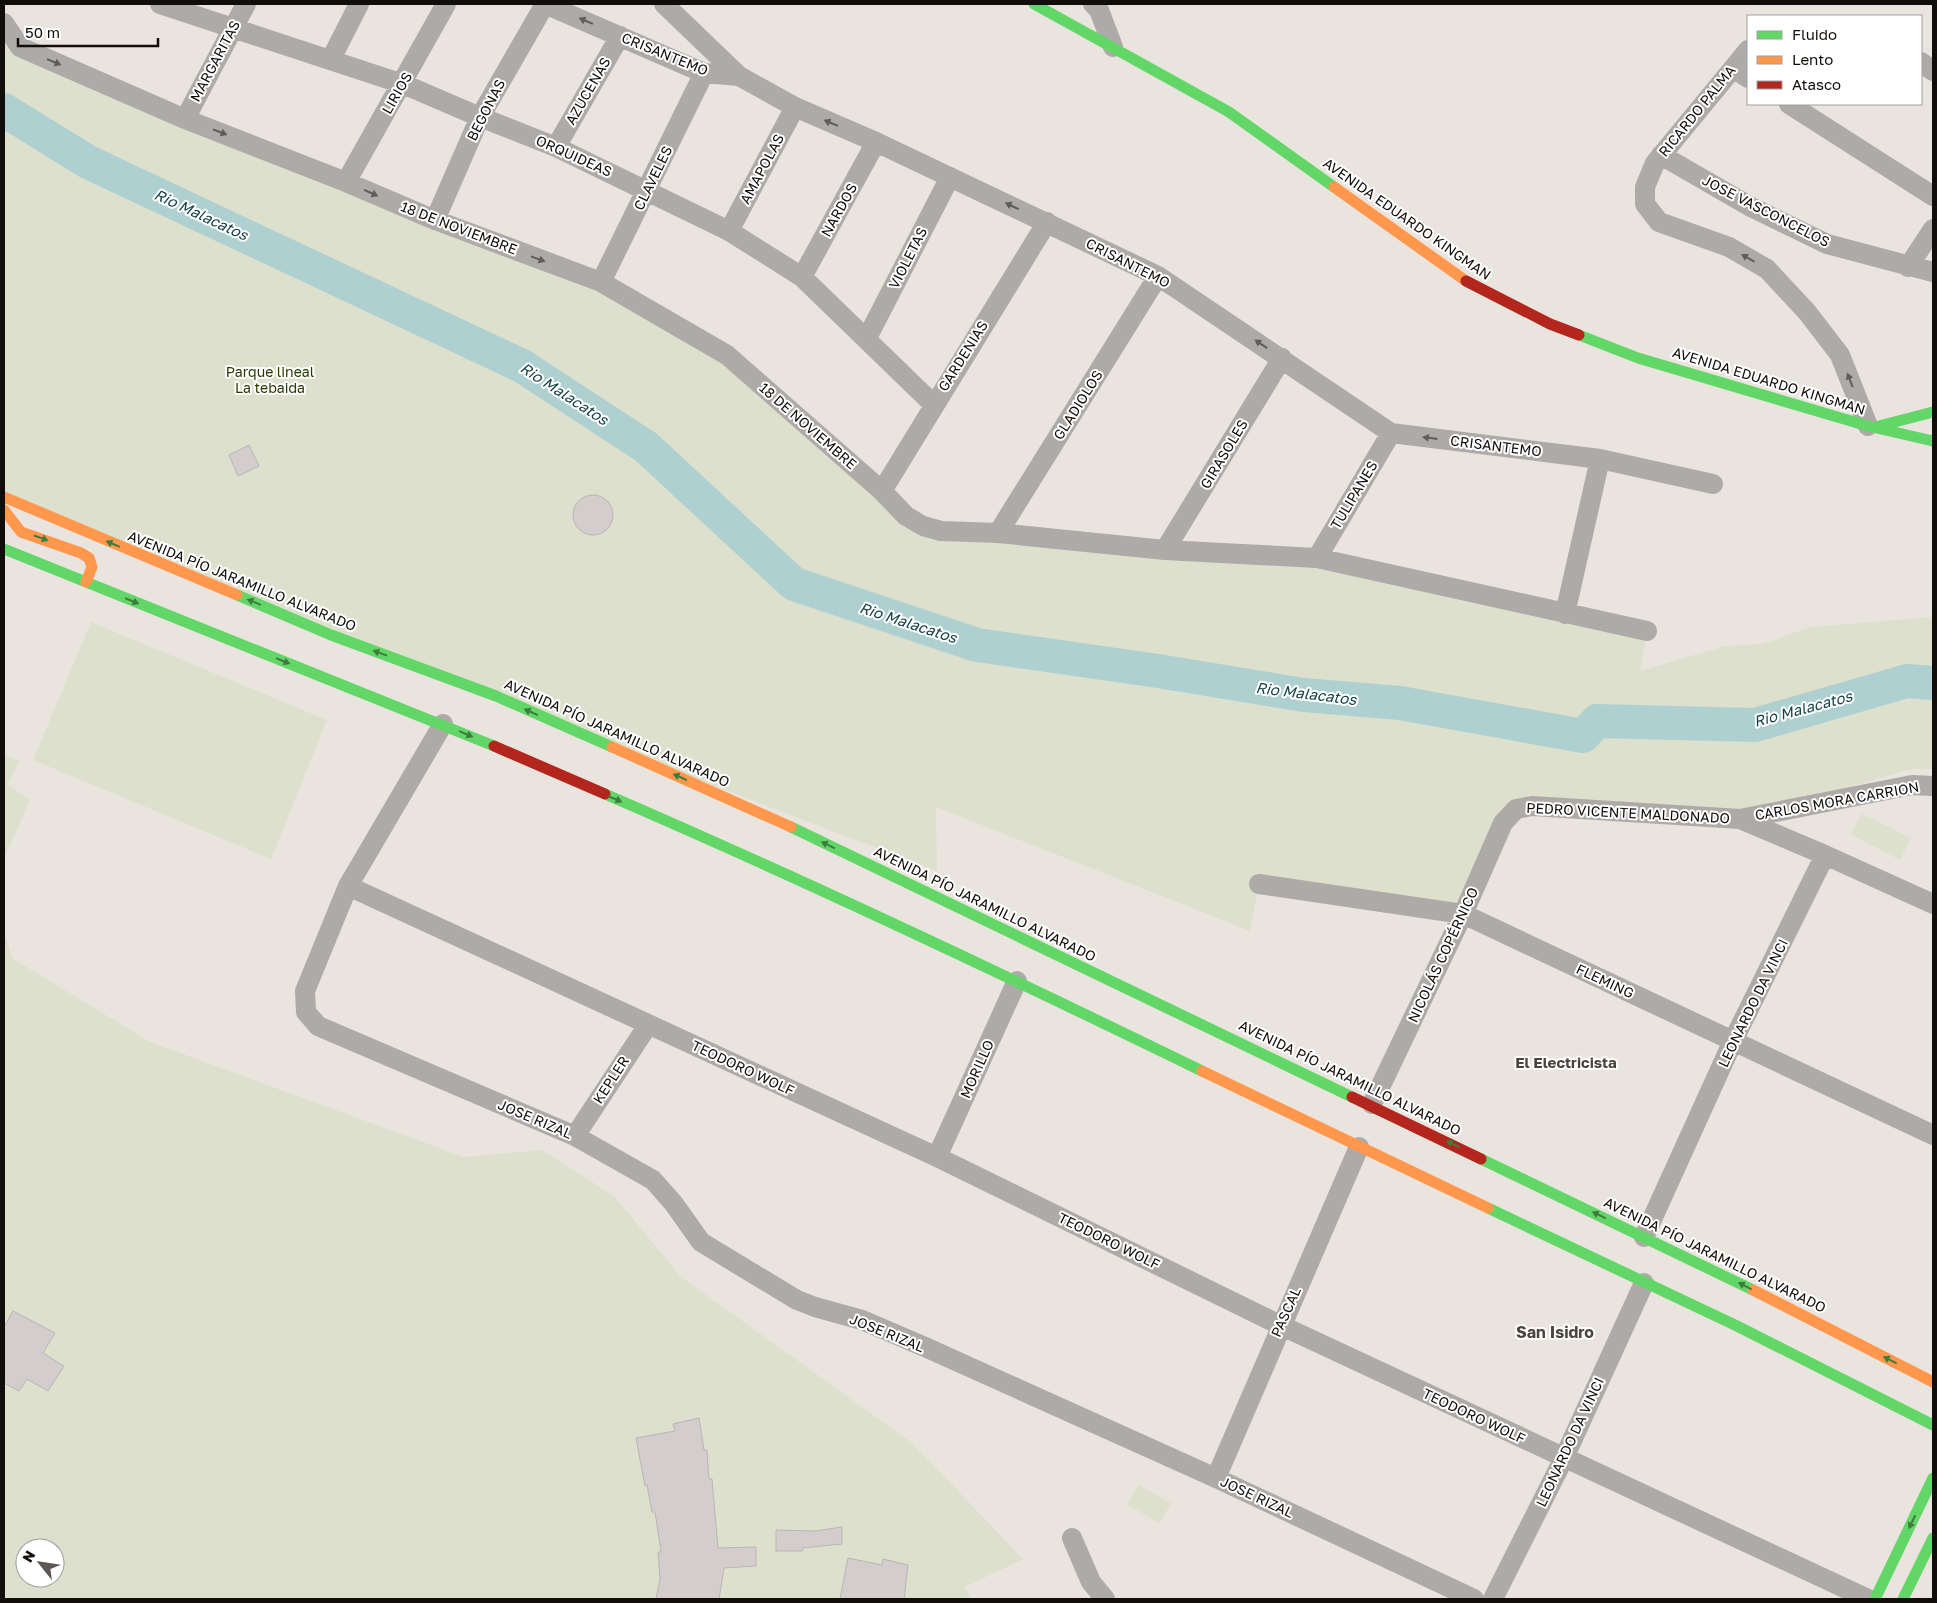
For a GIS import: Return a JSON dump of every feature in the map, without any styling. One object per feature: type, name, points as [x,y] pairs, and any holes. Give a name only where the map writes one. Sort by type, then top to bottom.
[{"type":"main road","name":"AVENIDA EDUARDO KINGMAN","points":[[1034,4],[1229,112],[1467,282],[1550,324],[1638,358],[1871,426],[1933,441]]},
{"type":"main road","points":[[1871,426],[1933,412]]},
{"type":"main road","name":"AVENIDA PÍO JARAMILLO ALVARADO","points":[[4,497],[331,635],[496,696],[762,813],[1372,1104],[1644,1237],[1933,1382]]},
{"type":"main road","points":[[4,510],[21,532],[81,553],[90,558],[92,567],[86,582]]},
{"type":"main road","points":[[4,550],[443,724],[737,851],[1017,981],[1358,1147],[1737,1326],[1933,1425]]},
{"type":"main road","points":[[1875,1599],[1933,1478]]},
{"type":"main road","points":[[1903,1599],[1933,1538]]},
{"type":"street","name":"ORQUIDEAS","points":[[160,4],[403,84],[556,147],[648,190],[729,232],[802,277],[933,404]]},
{"type":"street","name":"MARGARITAS","points":[[185,118],[246,4]]},
{"type":"street","points":[[331,59],[359,4]]},
{"type":"street","name":"LIRIOS","points":[[346,182],[403,84],[446,4]]},
{"type":"street","name":"CRISANTEMO","points":[[545,4],[704,73],[739,76],[794,107],[876,142],[1158,276],[1391,433],[1600,459],[1713,484]]},
{"type":"street","name":"BEGONAS","points":[[435,220],[480,117],[545,4]]},
{"type":"street","points":[[664,4],[739,76]]},
{"type":"street","points":[[1093,4],[1099,10],[1114,47]]},
{"type":"street","name":"18 DE NOVIEMBRE","points":[[4,23],[20,47],[185,118],[346,182],[435,220],[601,282],[727,355],[882,491],[906,516],[923,526],[941,532],[998,533],[1165,550],[1317,558],[1647,631]]},
{"type":"street","name":"AZUCENAS","points":[[556,147],[620,36]]},
{"type":"street","name":"RICARDO PALMA","points":[[1747,53],[1740,73],[1661,155],[1645,187],[1645,204],[1659,222],[1729,247],[1766,270],[1807,312],[1840,355],[1871,426]]},
{"type":"street","points":[[1922,63],[1933,71]]},
{"type":"street","name":"CLAVELES","points":[[601,282],[704,73]]},
{"type":"street","points":[[1791,105],[1933,196]]},
{"type":"street","name":"AMAPOLAS","points":[[729,232],[794,107]]},
{"type":"street","name":"NARDOS","points":[[802,277],[876,142]]},
{"type":"street","name":"JOSE VASCONCELOS","points":[[1661,155],[1751,207],[1827,244],[1908,267],[1933,272]]},
{"type":"street","name":"VIOLETAS","points":[[866,338],[950,177]]},
{"type":"street","name":"GARDENIAS","points":[[882,491],[933,404],[1046,222]]},
{"type":"street","points":[[1908,267],[1933,229]]},
{"type":"street","name":"GLADIOLOS","points":[[998,533],[1158,276]]},
{"type":"street","name":"GIRASOLES","points":[[1165,550],[1282,358]]},
{"type":"street","name":"TULIPANES","points":[[1317,558],[1391,433]]},
{"type":"street","points":[[1565,614],[1600,459]]},
{"type":"street","points":[[348,886],[443,724]]},
{"type":"street","name":"CARLOS MORA CARRION","points":[[1740,819],[1912,785],[1933,786]]},
{"type":"street","name":"PEDRO VICENTE MALDONADO","points":[[1516,809],[1532,806],[1740,819]]},
{"type":"street","name":"NICOLÁS COPÉRNICO","points":[[1372,1104],[1463,914],[1503,823],[1516,809]]},
{"type":"street","points":[[1740,819],[1933,904]]},
{"type":"street","name":"LEONARDO DA VINCI","points":[[1644,1237],[1733,1041],[1825,855]]},
{"type":"street","name":"FLEMING","points":[[1259,884],[1463,914],[1933,1135]]},
{"type":"street","name":"JOSE RIZAL","points":[[348,886],[305,991],[306,1012],[318,1026],[575,1136],[652,1180],[674,1204],[701,1242],[796,1300],[862,1320],[1216,1478],[1474,1599]]},
{"type":"street","name":"TEODORO WOLF","points":[[348,886],[937,1157],[1280,1325],[1868,1599]]},
{"type":"street","name":"MORILLO","points":[[937,1157],[1017,981]]},
{"type":"street","name":"KEPLER","points":[[575,1136],[648,1025]]},
{"type":"street","name":"PASCAL","points":[[1216,1478],[1280,1325],[1358,1147]]},
{"type":"street","name":"LEONARDO DA VINCI","points":[[1493,1599],[1564,1458],[1644,1283]]},
{"type":"street","points":[[1072,1538],[1091,1582],[1105,1599]]},
{"type":"green space","name":"Parque lineal La tebaida","points":[[4,23],[21,47],[601,282],[727,355],[923,526],[1317,558],[1647,631],[1640,671],[1725,646],[1762,644],[1810,627],[1933,617],[1933,769],[1911,769],[1740,819],[1516,809],[1463,914],[1259,884],[1250,931],[936,807],[937,871],[607,745],[4,497]]},
{"type":"green space","points":[[91,622],[327,720],[271,859],[33,760]]},
{"type":"green space","points":[[4,754],[19,761],[8,785],[30,800],[4,859]]},
{"type":"green space","points":[[1862,814],[1911,838],[1900,860],[1850,834]]},
{"type":"green space","points":[[4,930],[12,958],[150,1042],[464,1157],[542,1150],[614,1196],[681,1277],[911,1442],[1023,1559],[965,1587],[971,1599],[4,1599]]},
{"type":"green space","points":[[1138,1485],[1171,1503],[1160,1523],[1127,1505]]},
{"type":"building","points":[[249,445],[259,466],[238,476],[229,455]]},
{"type":"building","points":[[597,495],[604,498],[610,504],[613,515],[612,523],[604,532],[597,535],[589,535],[582,532],[574,523],[573,511],[576,504],[585,496]]},
{"type":"building","points":[[13,1311],[55,1333],[43,1353],[64,1366],[48,1391],[27,1379],[19,1391],[4,1383],[4,1327]]},
{"type":"building","points":[[699,1418],[704,1450],[707,1450],[709,1479],[712,1479],[718,1548],[756,1547],[756,1566],[724,1568],[719,1599],[656,1599],[660,1579],[658,1552],[661,1552],[655,1512],[652,1512],[647,1485],[645,1486],[636,1438],[675,1431],[673,1424]]},
{"type":"building","points":[[842,1527],[842,1544],[803,1548],[802,1551],[776,1551],[776,1530],[815,1531]]},
{"type":"building","points":[[848,1558],[882,1565],[883,1559],[908,1565],[904,1599],[840,1599]]},
{"type":"waterway","name":"Rio Malacatos","points":[[4,110],[88,162],[522,366],[646,447],[794,584],[977,645],[1158,671],[1304,695],[1400,703],[1583,736],[1597,721],[1755,725],[1907,681],[1933,683]]},
{"type":"traffic: fast","points":[[1034,4],[1229,112],[1334,187]]},
{"type":"traffic: fast","points":[[1579,335],[1638,358],[1868,426],[1933,441]]},
{"type":"traffic: fast","points":[[1879,426],[1933,412]]},
{"type":"traffic: fast","points":[[4,549],[494,746]]},
{"type":"traffic: fast","points":[[237,595],[331,635],[496,696],[612,747]]},
{"type":"traffic: fast","points":[[605,794],[756,860],[905,929],[1202,1071]]},
{"type":"traffic: fast","points":[[791,827],[1352,1097]]},
{"type":"traffic: fast","points":[[1481,1159],[1753,1290]]},
{"type":"traffic: fast","points":[[1488,1208],[1737,1326],[1933,1425]]},
{"type":"traffic: fast","points":[[1875,1599],[1933,1478]]},
{"type":"traffic: fast","points":[[1903,1599],[1933,1538]]},
{"type":"traffic: slow","points":[[1334,187],[1466,281]]},
{"type":"traffic: slow","points":[[4,497],[237,595]]},
{"type":"traffic: slow","points":[[4,510],[21,532],[81,553],[89,558],[92,567],[86,582]]},
{"type":"traffic: slow","points":[[612,747],[791,827]]},
{"type":"traffic: slow","points":[[1202,1071],[1488,1208]]},
{"type":"traffic: slow","points":[[1753,1290],[1933,1382]]},
{"type":"traffic: jam","points":[[1466,281],[1550,324],[1579,335]]},
{"type":"traffic: jam","points":[[494,746],[605,794]]},
{"type":"traffic: jam","points":[[1352,1097],[1481,1159]]},
{"type":"district","name":"El Electricista","points":[[1566,1063]]},
{"type":"district","name":"San Isidro","points":[[1555,1332]]}]
